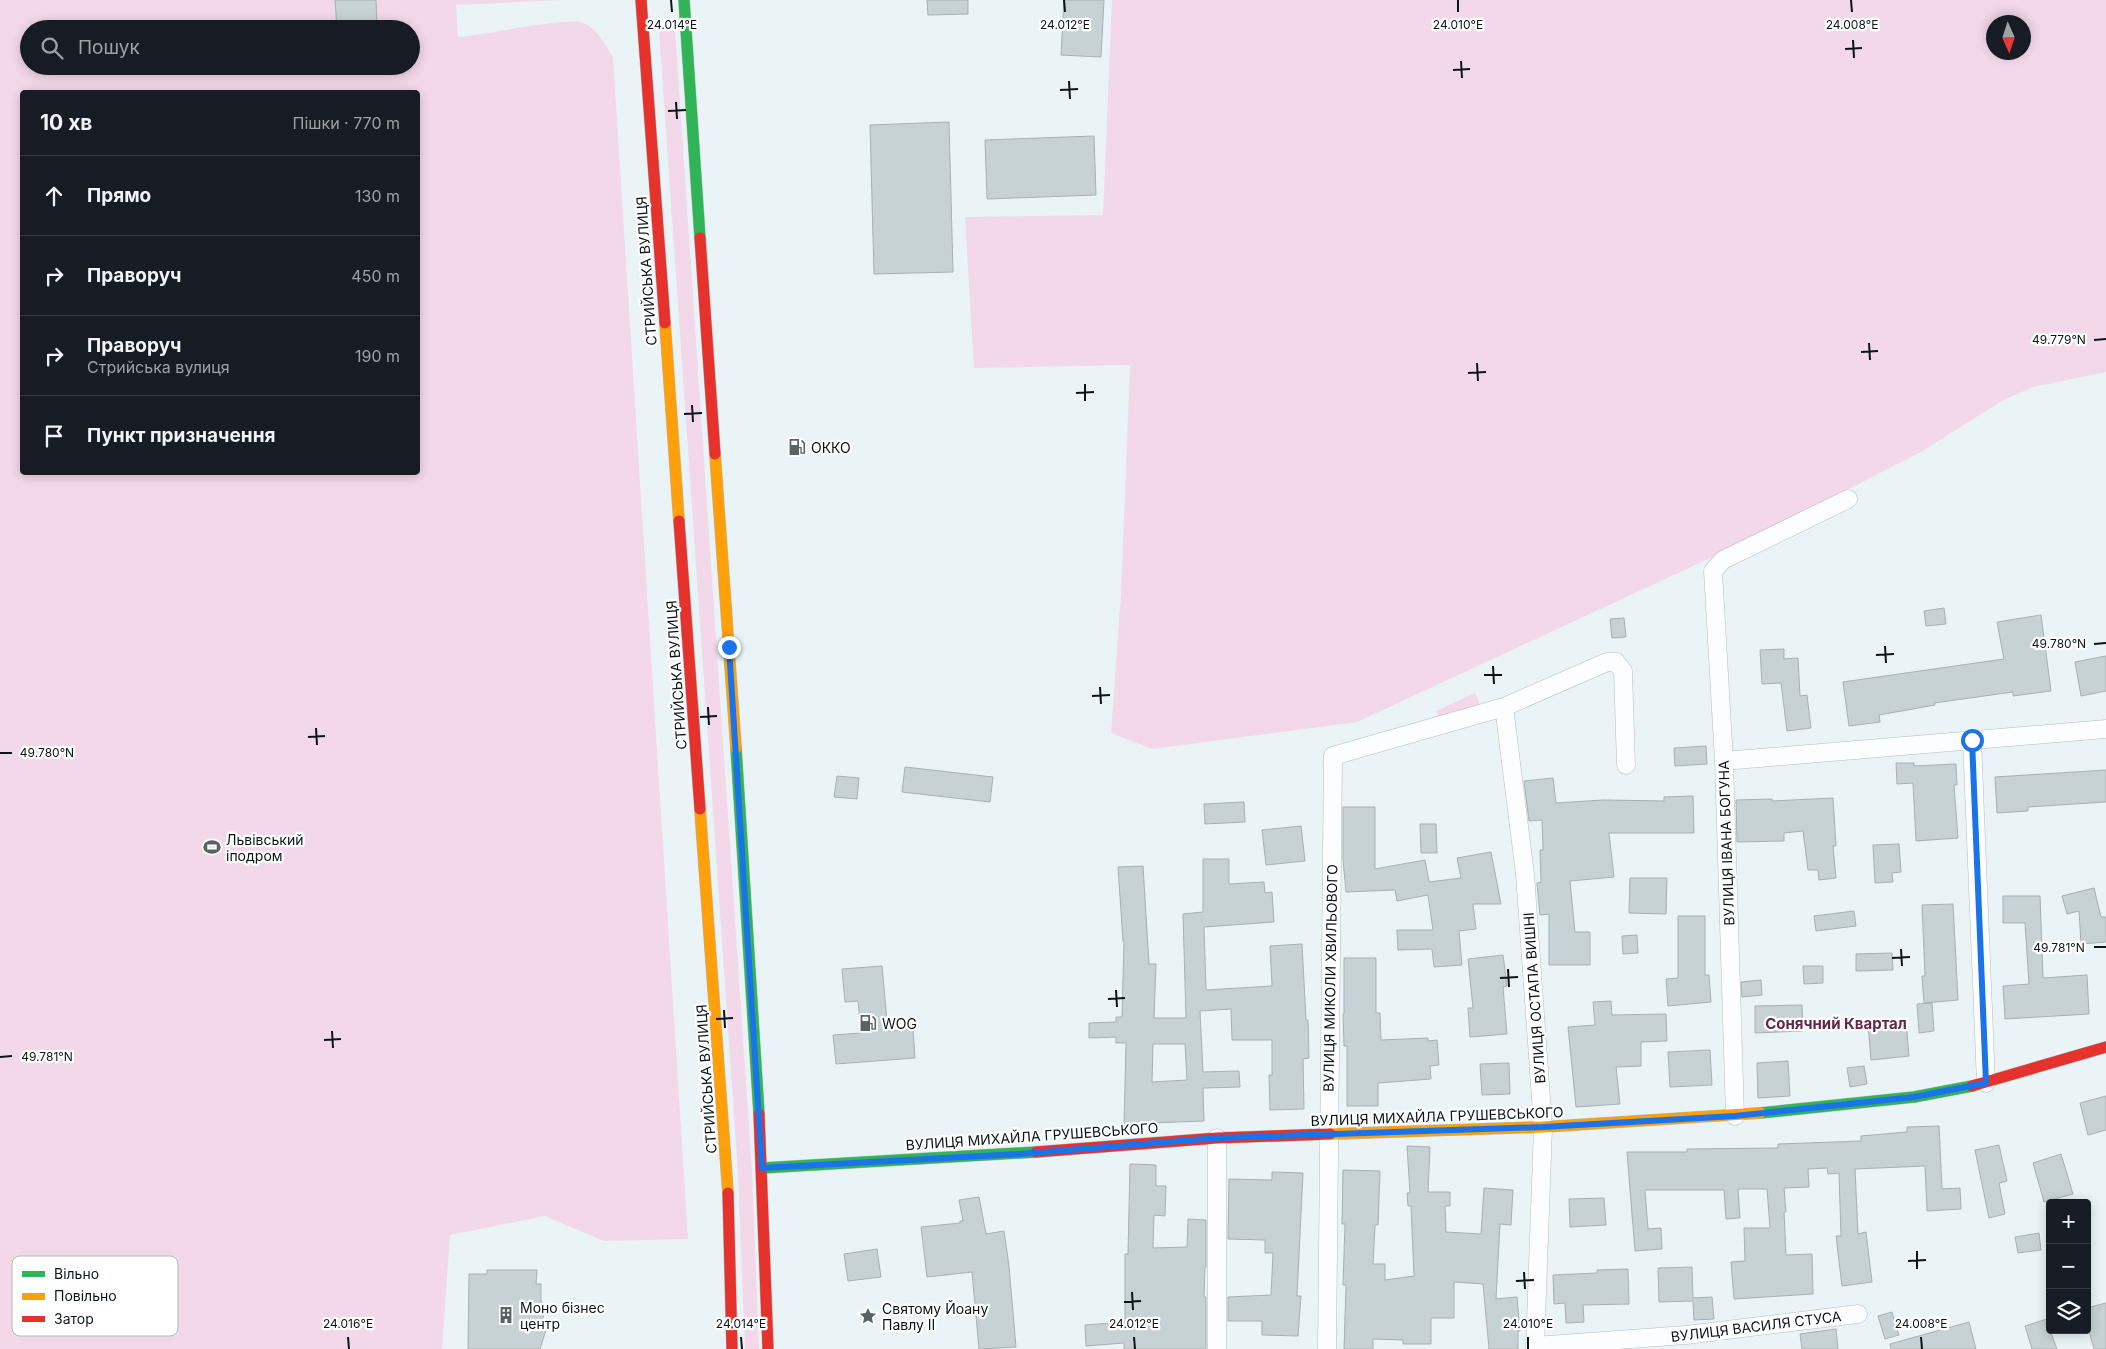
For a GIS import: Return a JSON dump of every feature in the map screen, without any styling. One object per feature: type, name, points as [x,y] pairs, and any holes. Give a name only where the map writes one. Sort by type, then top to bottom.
[{"type":"main road","name":"СТРИЙСЬКА ВУЛИЦЯ","points":[[641,0],[728,1184],[732,1349]]},
{"type":"main road","points":[[684,0],[728,620],[762,1168],[768,1349]]},
{"type":"main road","name":"ВУЛИЦЯ МИХАЙЛА ГРУШЕВСЬКОГО","points":[[762,1168],[1020,1154],[1217,1138],[1543,1127],[1735,1116],[1914,1097],[1986,1083],[2106,1047]]},
{"type":"street","name":"ВУЛИЦЯ ІВАНА БОГУНА","points":[[1735,1116],[1724,761],[1714,570],[1723,560],[1848,499]]},
{"type":"street","points":[[1504,707],[1607,662],[1616,662],[1623,671],[1626,765]]},
{"type":"street","name":"ВУЛИЦЯ МИКОЛИ ХВИЛЬОВОГО","points":[[1327,1349],[1332,756],[1504,707]]},
{"type":"street","name":"ВУЛИЦЯ ОСТАПА ВИШНІ","points":[[1504,707],[1525,874],[1543,1127],[1535,1348]]},
{"type":"street","points":[[1724,761],[2106,729]]},
{"type":"street","points":[[1972,740],[1986,1083]]},
{"type":"street","points":[[1217,1138],[1217,1349]]},
{"type":"street","name":"ВУЛИЦЯ ВАСИЛЯ СТУСА","points":[[1535,1348],[1686,1335],[1858,1314]]},
{"type":"shaded area","points":[[0,0],[562,0],[456,5],[458,37],[560,22],[583,23],[588,25],[600,37],[613,57],[688,1239],[604,1241],[545,1216],[450,1235],[442,1349],[0,1349]]},
{"type":"shaded area","points":[[1112,0],[2106,0],[2106,372],[2033,387],[2000,402],[1921,452],[1747,541],[1357,722],[1152,749],[1111,733],[1121,594],[1130,365],[974,368],[965,217],[1103,215]]},
{"type":"shaded area","points":[[668,22],[675,29],[752,1172],[759,1349],[745,1349],[738,1173],[659,30]]},
{"type":"shaded area","points":[[1475,693],[1482,710],[1443,725],[1436,711]]},
{"type":"building","points":[[335,0],[376,0],[377,20],[336,20]]},
{"type":"building","points":[[927,0],[968,0],[968,14],[928,15]]},
{"type":"building","points":[[1064,0],[1104,0],[1101,57],[1061,55]]},
{"type":"building","points":[[949,122],[953,272],[874,274],[870,125]]},
{"type":"building","points":[[1094,136],[1096,195],[987,199],[985,140]]},
{"type":"building","points":[[1944,608],[1946,624],[1926,626],[1924,611]]},
{"type":"building","points":[[2041,615],[2051,691],[2013,696],[2013,692],[1934,703],[1935,705],[1879,715],[1880,722],[1849,726],[1843,682],[2004,659],[1997,622]]},
{"type":"building","points":[[1624,618],[1626,637],[1612,638],[1610,619]]},
{"type":"building","points":[[1784,649],[1784,659],[1798,658],[1800,696],[1807,695],[1811,728],[1787,731],[1781,683],[1762,684],[1760,650]]},
{"type":"building","points":[[2106,656],[2106,691],[2081,696],[2075,662]]},
{"type":"building","points":[[1706,746],[1707,764],[1675,766],[1674,748]]},
{"type":"building","points":[[1896,763],[1914,763],[1914,766],[1956,764],[1957,785],[1954,785],[1958,838],[1916,841],[1913,783],[1897,784]]},
{"type":"building","points":[[905,767],[993,777],[990,802],[902,792]]},
{"type":"building","points":[[2106,770],[2106,802],[2028,807],[2028,811],[1997,813],[1995,777]]},
{"type":"building","points":[[837,776],[859,778],[857,799],[834,797]]},
{"type":"building","points":[[1553,778],[1556,803],[1603,800],[1664,801],[1664,797],[1693,796],[1694,833],[1609,833],[1614,877],[1570,881],[1575,932],[1590,932],[1590,965],[1549,965],[1549,914],[1540,915],[1537,883],[1541,882],[1540,850],[1543,850],[1542,820],[1529,821],[1524,781]]},
{"type":"building","points":[[1833,798],[1836,846],[1833,846],[1836,878],[1819,880],[1818,870],[1808,870],[1803,831],[1784,833],[1784,841],[1737,842],[1736,800],[1772,799],[1772,801]]},
{"type":"building","points":[[1244,802],[1245,822],[1205,824],[1204,804]]},
{"type":"building","points":[[1343,807],[1375,807],[1375,869],[1425,860],[1429,882],[1461,878],[1457,858],[1491,852],[1501,904],[1473,904],[1476,929],[1459,931],[1462,965],[1434,967],[1432,949],[1398,950],[1397,930],[1433,930],[1428,895],[1397,901],[1395,890],[1346,892],[1343,860]]},
{"type":"building","points":[[1420,824],[1436,824],[1437,853],[1421,853]]},
{"type":"building","points":[[1301,826],[1305,861],[1266,865],[1262,830]]},
{"type":"building","points":[[1899,844],[1901,872],[1892,873],[1893,882],[1875,883],[1873,845]]},
{"type":"building","points":[[1203,859],[1229,859],[1229,884],[1264,882],[1265,893],[1272,892],[1274,922],[1204,927],[1206,990],[1272,986],[1270,946],[1302,944],[1309,1058],[1303,1059],[1304,1109],[1270,1110],[1269,1075],[1272,1075],[1272,1040],[1232,1040],[1231,1009],[1200,1011],[1203,1072],[1239,1071],[1240,1087],[1203,1088],[1204,1121],[1151,1123],[1151,1126],[1124,1126],[1126,1043],[1116,1043],[1116,1037],[1089,1038],[1089,1023],[1116,1022],[1116,1017],[1122,1017],[1124,941],[1118,867],[1143,866],[1149,964],[1156,964],[1154,1018],[1186,1018],[1183,914],[1203,912]],"holes":[[[1153,1044],[1185,1044],[1187,1080],[1152,1082]]]},
{"type":"building","points":[[1630,878],[1667,878],[1666,914],[1629,913]]},
{"type":"building","points":[[2094,888],[2101,917],[2106,917],[2106,942],[2081,944],[2079,911],[2067,914],[2062,896]]},
{"type":"building","points":[[2003,896],[2040,896],[2043,978],[2087,975],[2089,1014],[2005,1019],[2003,986],[2029,984],[2025,923],[2003,923]]},
{"type":"building","points":[[1953,904],[1958,1000],[1924,1003],[1922,976],[1925,976],[1922,905]]},
{"type":"building","points":[[1854,911],[1856,926],[1816,931],[1814,916]]},
{"type":"building","points":[[1678,916],[1705,916],[1705,975],[1709,975],[1711,1002],[1668,1006],[1666,979],[1678,978]]},
{"type":"building","points":[[1637,935],[1638,953],[1623,954],[1622,936]]},
{"type":"building","points":[[1892,953],[1893,970],[1856,971],[1856,954]]},
{"type":"building","points":[[1503,955],[1507,986],[1503,987],[1507,1034],[1470,1037],[1468,1008],[1473,1008],[1468,959]]},
{"type":"building","points":[[1344,958],[1376,958],[1376,1013],[1380,1013],[1381,1040],[1428,1038],[1428,1041],[1437,1040],[1439,1065],[1430,1066],[1431,1079],[1378,1083],[1378,1106],[1347,1106],[1347,1046],[1344,1046],[1343,1014]]},
{"type":"building","points":[[882,966],[888,1031],[913,1029],[915,1058],[836,1064],[833,1035],[861,1033],[858,1001],[845,1002],[842,969]]},
{"type":"building","points":[[1803,966],[1823,966],[1823,983],[1804,984]]},
{"type":"building","points":[[1761,980],[1762,995],[1742,997],[1741,982]]},
{"type":"building","points":[[1611,1001],[1612,1015],[1666,1014],[1667,1041],[1641,1042],[1641,1066],[1616,1067],[1620,1104],[1576,1107],[1568,1027],[1595,1025],[1593,1002]]},
{"type":"building","points":[[1932,1003],[1934,1031],[1919,1033],[1917,1004]]},
{"type":"building","points":[[1802,1005],[1803,1031],[1755,1033],[1755,1006]]},
{"type":"building","points":[[1906,1020],[1909,1056],[1871,1060],[1868,1024]]},
{"type":"building","points":[[1710,1050],[1712,1085],[1670,1087],[1668,1052]]},
{"type":"building","points":[[1788,1061],[1790,1096],[1758,1098],[1757,1063]]},
{"type":"building","points":[[1509,1063],[1510,1094],[1482,1095],[1480,1064]]},
{"type":"building","points":[[1864,1066],[1867,1084],[1850,1087],[1847,1068]]},
{"type":"building","points":[[2106,1096],[2106,1130],[2088,1135],[2080,1103]]},
{"type":"building","points":[[1939,1126],[1942,1189],[1960,1188],[1961,1209],[1927,1211],[1925,1166],[1855,1169],[1858,1234],[1866,1232],[1872,1282],[1842,1286],[1836,1236],[1841,1236],[1839,1173],[1828,1174],[1827,1168],[1808,1169],[1809,1187],[1784,1188],[1786,1255],[1812,1254],[1813,1294],[1734,1299],[1731,1262],[1745,1261],[1744,1228],[1770,1228],[1767,1189],[1738,1189],[1740,1218],[1726,1219],[1724,1190],[1645,1190],[1648,1229],[1661,1228],[1662,1249],[1635,1251],[1627,1152],[1687,1152],[1687,1149],[1778,1148],[1778,1144],[1861,1141],[1861,1136],[1907,1132],[1907,1127]]},
{"type":"building","points":[[1999,1145],[2007,1181],[1999,1183],[2005,1214],[1989,1218],[1975,1150]]},
{"type":"building","points":[[1407,1146],[1430,1147],[1428,1192],[1450,1192],[1450,1206],[1445,1206],[1446,1232],[1481,1234],[1484,1188],[1513,1190],[1511,1225],[1500,1224],[1496,1299],[1517,1297],[1520,1331],[1518,1331],[1518,1349],[1489,1349],[1483,1284],[1454,1282],[1454,1318],[1431,1318],[1431,1344],[1403,1344],[1403,1340],[1373,1339],[1373,1349],[1344,1349],[1346,1285],[1343,1285],[1345,1224],[1342,1224],[1343,1170],[1380,1171],[1378,1225],[1375,1225],[1373,1264],[1385,1264],[1385,1280],[1414,1276],[1411,1206],[1408,1206],[1407,1193],[1410,1193]]},
{"type":"building","points":[[2061,1154],[2073,1194],[2055,1199],[2046,1199],[2044,1202],[2033,1163]]},
{"type":"building","points":[[1130,1164],[1156,1165],[1156,1186],[1166,1186],[1165,1216],[1154,1215],[1153,1248],[1187,1247],[1188,1219],[1206,1220],[1204,1297],[1206,1297],[1206,1349],[1124,1349],[1124,1343],[1086,1346],[1085,1325],[1125,1322],[1125,1254],[1128,1254]]},
{"type":"building","points":[[1272,1172],[1303,1173],[1297,1296],[1301,1296],[1298,1336],[1262,1335],[1262,1321],[1228,1321],[1228,1297],[1271,1295],[1273,1253],[1265,1253],[1265,1240],[1228,1239],[1229,1179],[1272,1180]]},
{"type":"building","points":[[979,1197],[986,1234],[1004,1231],[1016,1347],[979,1349],[972,1272],[927,1277],[921,1227],[960,1223],[960,1221],[963,1221],[959,1200]]},
{"type":"building","points":[[1604,1198],[1606,1225],[1570,1227],[1569,1199]]},
{"type":"building","points":[[2039,1233],[2041,1250],[2018,1253],[2015,1237]]},
{"type":"building","points":[[877,1249],[881,1277],[848,1281],[844,1254]]},
{"type":"building","points":[[1692,1267],[1693,1298],[1712,1297],[1714,1319],[1694,1320],[1693,1301],[1659,1302],[1658,1268]]},
{"type":"building","points":[[1628,1269],[1629,1304],[1583,1305],[1584,1322],[1566,1323],[1565,1303],[1554,1304],[1553,1275],[1597,1273],[1597,1270]]},
{"type":"building","name":"Моно бізнес центр","points":[[487,1270],[537,1270],[536,1284],[541,1284],[541,1301],[545,1307],[542,1323],[546,1330],[540,1349],[468,1349],[469,1274],[487,1274]]},
{"type":"building","points":[[2106,1303],[2106,1349],[2094,1349],[2090,1334],[2091,1307]]},
{"type":"building","points":[[1892,1312],[1899,1335],[1885,1339],[1878,1316]]},
{"type":"building","points":[[2046,1319],[2046,1334],[2051,1334],[2057,1349],[2032,1349],[2025,1326]]},
{"type":"building","points":[[1969,1322],[1976,1349],[1891,1349],[1890,1344]]},
{"type":"building","points":[[1836,1329],[1838,1349],[1802,1349],[1800,1334]]},
{"type":"traffic: fast","points":[[684,0],[700,238]]},
{"type":"traffic: fast","points":[[736,748],[759,1114]]},
{"type":"traffic: fast","points":[[1760,1113],[1914,1097],[1972,1086]]},
{"type":"traffic: fast","points":[[762,1168],[1036,1152]]},
{"type":"traffic: slow","points":[[665,323],[679,521]]},
{"type":"traffic: slow","points":[[715,454],[736,748]]},
{"type":"traffic: slow","points":[[700,809],[728,1193]]},
{"type":"traffic: slow","points":[[1330,1134],[1543,1127],[1760,1113]]},
{"type":"traffic: jam","points":[[641,0],[665,323]]},
{"type":"traffic: jam","points":[[700,238],[715,454]]},
{"type":"traffic: jam","points":[[679,521],[700,809]]},
{"type":"traffic: jam","points":[[1972,1086],[2106,1047]]},
{"type":"traffic: jam","points":[[759,1114],[768,1349]]},
{"type":"traffic: jam","points":[[1036,1152],[1217,1138],[1330,1134]]},
{"type":"traffic: jam","points":[[728,1193],[732,1349]]},
{"type":"place","name":"ОККО","points":[[797,447]]},
{"type":"place","name":"Львівський іподром","points":[[212,847]]},
{"type":"place","name":"WOG","points":[[868,1023]]},
{"type":"place","name":"Моно бізнес центр","points":[[506,1315]]},
{"type":"place","name":"Святому Йоану Павлу ІІ","points":[[868,1316]]},
{"type":"district","name":"Сонячний Квартал","points":[[1836,1023]]},
{"type":"route","points":[[729,647],[762,1168],[841,1162],[1020,1154],[1217,1138],[1543,1127],[1735,1116],[1914,1097],[1986,1083],[1972,740]]}]
